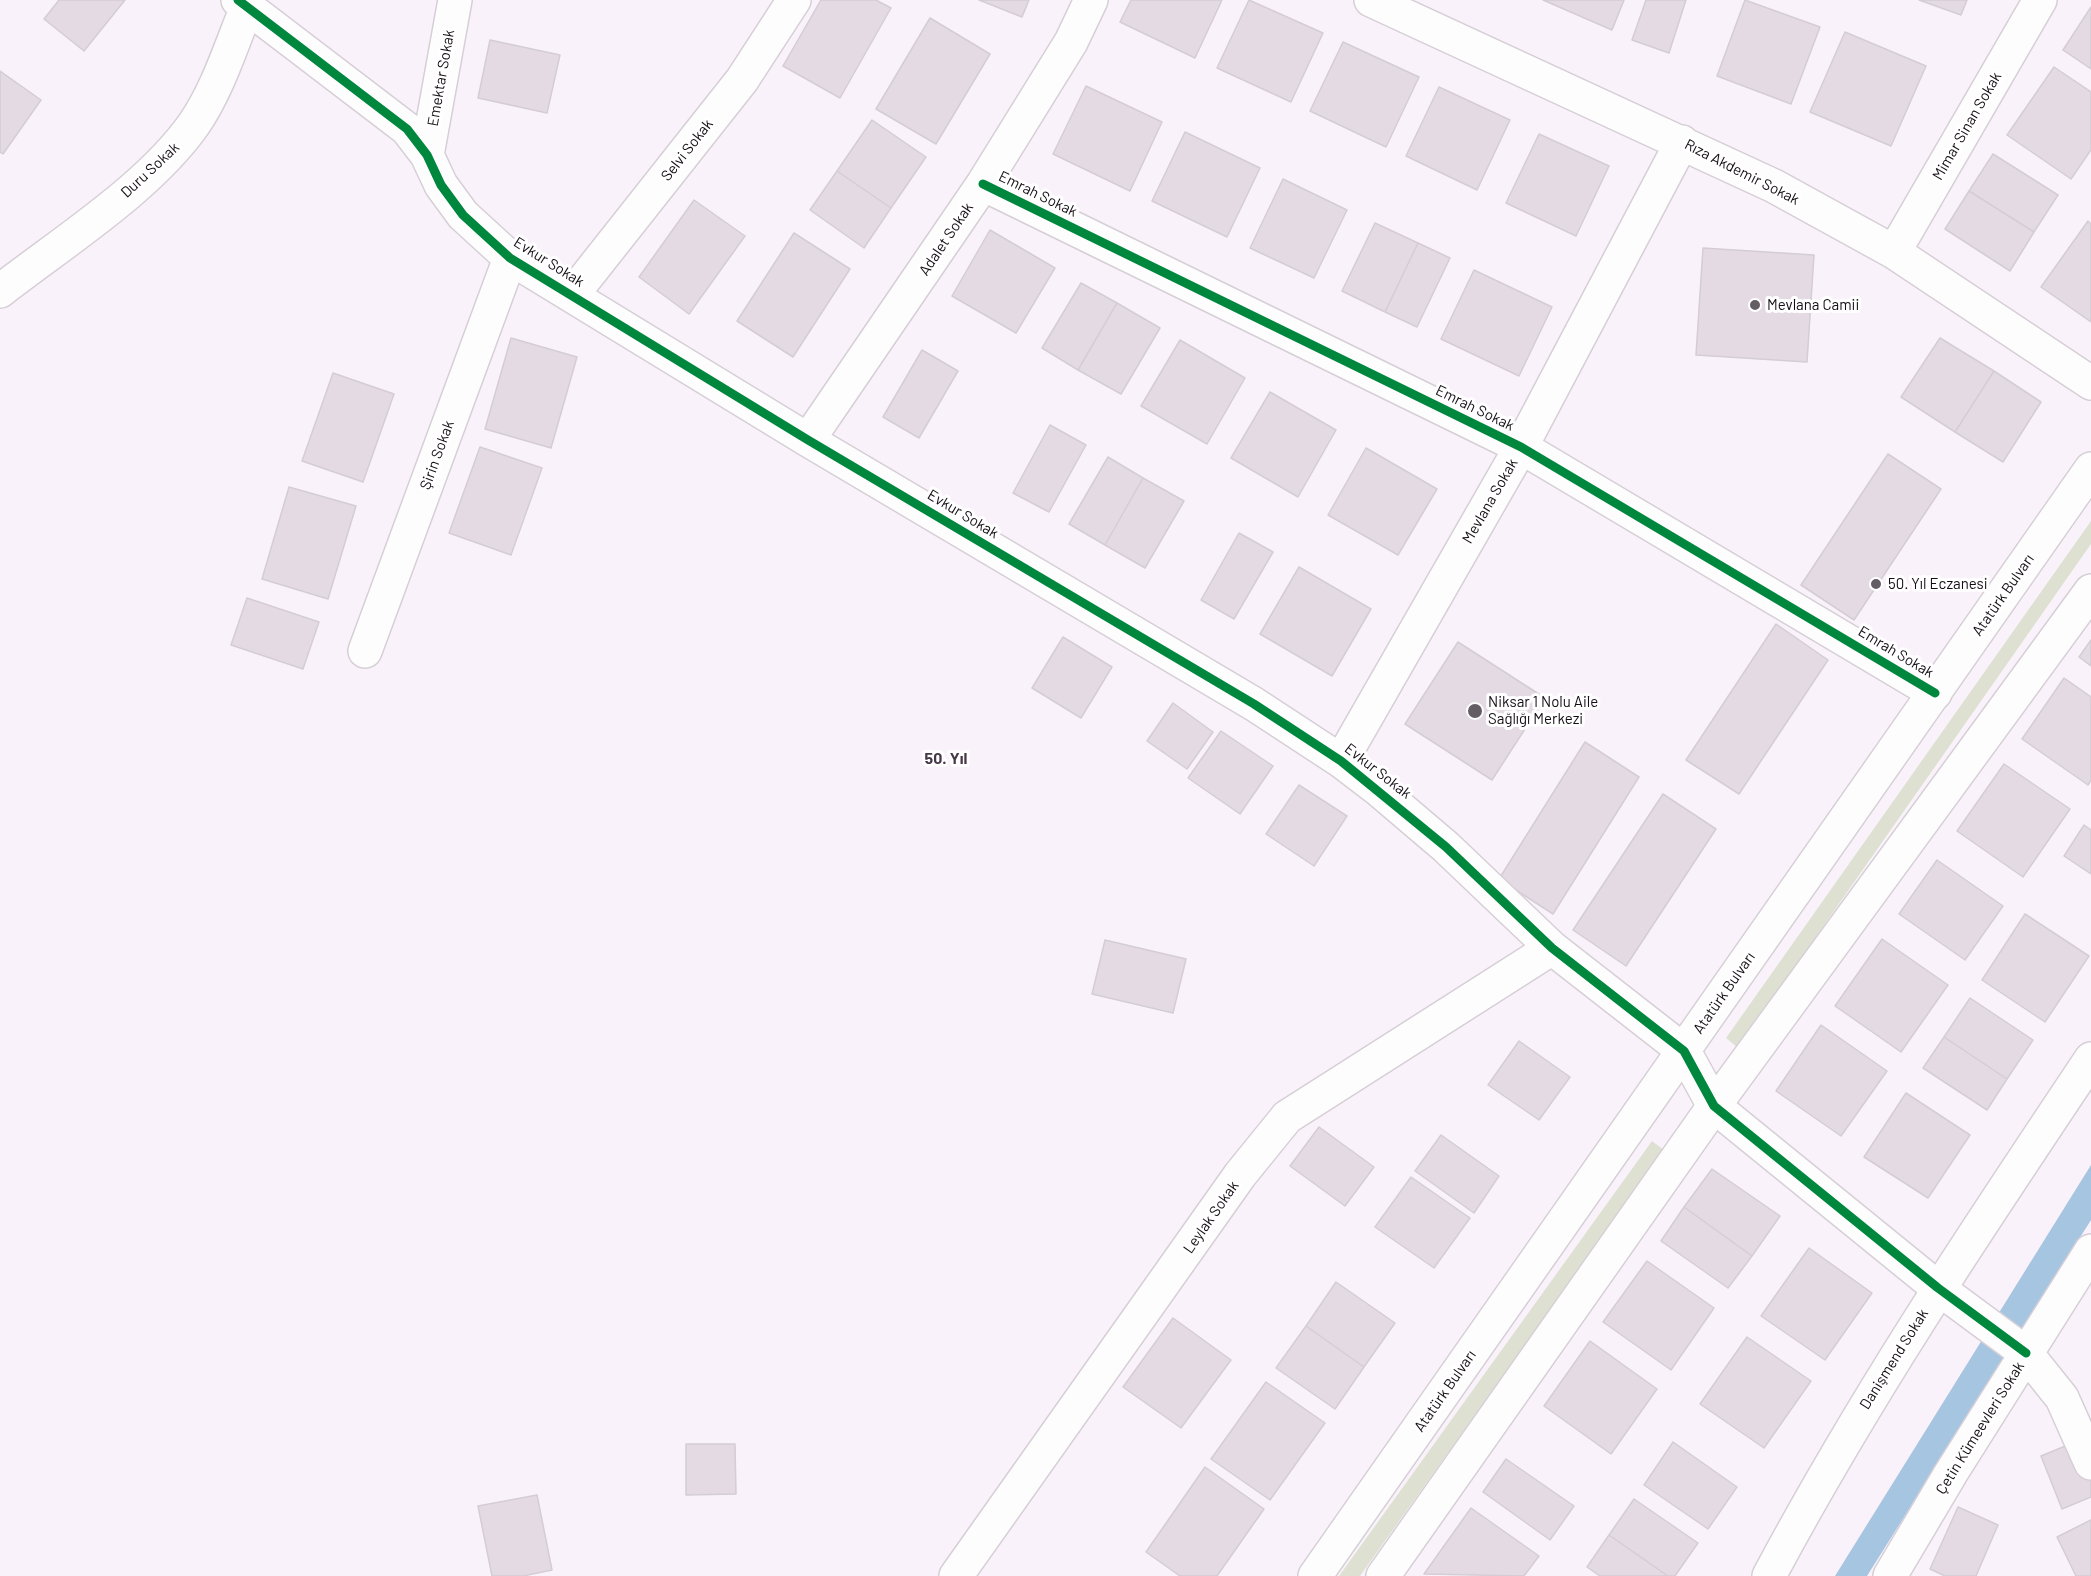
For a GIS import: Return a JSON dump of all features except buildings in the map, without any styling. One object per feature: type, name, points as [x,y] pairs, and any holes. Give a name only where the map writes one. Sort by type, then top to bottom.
[{"type":"street","name":"Emektar Sokak","points":[[427,155],[455,0]]},
{"type":"street","name":"Selvi Sokak","points":[[572,295],[742,80],[794,0]]},
{"type":"street","name":"Adalet Sokak","points":[[808,440],[983,184],[1071,42],[1091,0]]},
{"type":"street","name":"Rıza Akdemir Sokak","points":[[1371,0],[1402,6],[1774,186],[1894,252],[2091,384]]},
{"type":"street","name":"Mimar Sinan Sokak","points":[[1894,252],[2040,0]]},
{"type":"street","name":"Evkur Sokak","points":[[243,3],[407,129],[427,155],[441,185],[463,215],[510,258],[808,440],[1244,698],[1341,760],[1446,847],[1552,948],[1684,1051]]},
{"type":"street","name":"Duru Sokak","points":[[0,291],[98,216],[169,155],[195,123],[213,90],[243,3]]},
{"type":"street","name":"Mevlana Sokak","points":[[1341,760],[1521,447],[1682,142]]},
{"type":"street","name":"Emrah Sokak","points":[[983,184],[1521,447],[1935,693]]},
{"type":"street","name":"Şirin Sokak","points":[[365,651],[510,258]]},
{"type":"street","name":"Atatürk Bulvarı","points":[[1315,1576],[2091,469]]},
{"type":"street","points":[[1383,1576],[1714,1106],[2091,591]]},
{"type":"street","name":"Leylak Sokak","points":[[956,1576],[1240,1175],[1287,1117],[1552,948]]},
{"type":"street","points":[[1684,1051],[1714,1106],[1946,1294],[2026,1353],[2062,1398],[2091,1462]]},
{"type":"street","name":"Danişmend Sokak","points":[[1769,1576],[1823,1475],[1946,1294],[2091,1059]]},
{"type":"street","name":"Çetin Kümeevleri Sokak","points":[[1890,1576],[2091,1251]]},
{"type":"shaded area","points":[[2091,521],[2091,544],[1738,1048],[1726,1038]]},
{"type":"shaded area","points":[[1652,1141],[1664,1150],[1360,1576],[1339,1576]]},
{"type":"water","points":[[2091,1165],[2091,1220],[1867,1576],[1835,1576]]},
{"type":"cycle path","points":[[238,0],[407,129],[427,155],[441,185],[463,215],[510,258],[808,440],[1254,704],[1341,761],[1446,847],[1552,948],[1684,1051],[1714,1106],[1938,1288],[2026,1353]]},
{"type":"cycle path","points":[[983,184],[1521,447],[1935,693]]},
{"type":"place","name":"Mevlana Camii","points":[[1755,305]]},
{"type":"place","name":"50. Yıl Eczanesi","points":[[1876,584]]},
{"type":"place","name":"Niksar 1 Nolu Aile Sağlığı Merkezi","points":[[1475,711]]},
{"type":"district","name":"50. Yıl","points":[[946,759]]}]
